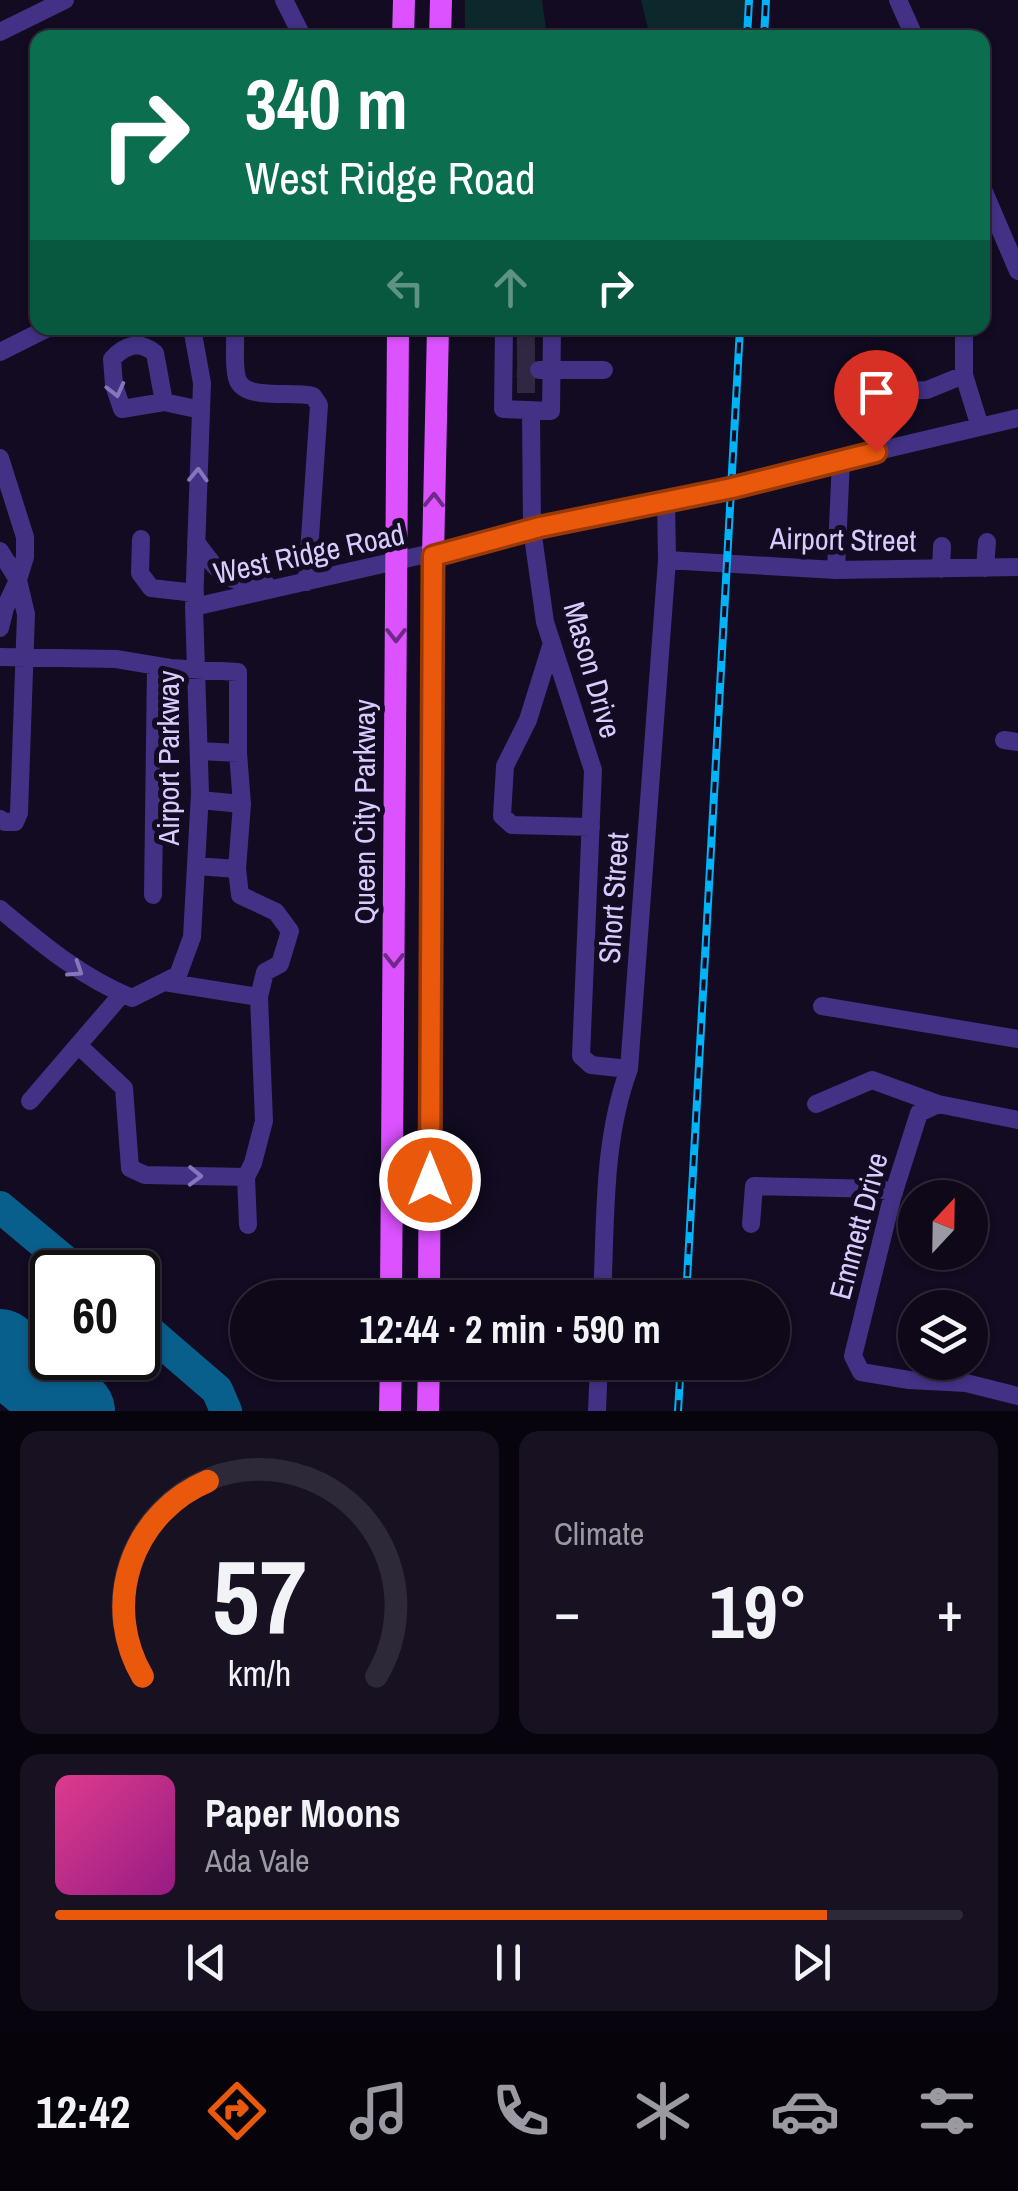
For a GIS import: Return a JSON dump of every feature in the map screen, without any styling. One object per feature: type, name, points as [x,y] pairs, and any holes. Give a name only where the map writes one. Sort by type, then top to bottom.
[{"type":"main road","points":[[404,0],[404,30]]},
{"type":"main road","points":[[440,30],[441,0]]},
{"type":"main road","name":"Queen City Parkway","points":[[391,1280],[398,335]]},
{"type":"main road","points":[[429,1280],[438,335]]},
{"type":"main road","points":[[390,1380],[390,1411]]},
{"type":"main road","points":[[428,1411],[429,1380]]},
{"type":"street","points":[[0,32],[65,0]]},
{"type":"street","points":[[284,0],[299,30]]},
{"type":"street","points":[[898,0],[912,30]]},
{"type":"street","points":[[990,206],[1018,271]]},
{"type":"street","points":[[1,348],[32,335]]},
{"type":"street","name":"Airport Parkway","points":[[164,982],[178,975],[192,937],[200,800],[195,600],[202,382],[193,335]]},
{"type":"street","points":[[196,542],[219,572],[242,584],[307,582],[319,405],[313,396],[304,393],[243,389],[237,380],[235,335]]},
{"type":"street","points":[[964,335],[964,375],[980,427]]},
{"type":"street","points":[[509,357],[502,409],[551,410],[546,358],[604,370]]},
{"type":"street","points":[[844,391],[927,390],[964,375]]},
{"type":"street","points":[[164,402],[201,410]]},
{"type":"street","name":"Mason Drive","points":[[531,410],[532,529],[545,622],[593,770],[581,1056],[591,1065],[629,1069]]},
{"type":"street","name":"West Ridge Road","points":[[195,600],[433,556],[532,529],[732,488],[1018,418]]},
{"type":"street","points":[[0,458],[26,537],[25,557],[0,628]]},
{"type":"street","points":[[836,570],[841,460]]},
{"type":"street","name":"Short Street","points":[[603,1280],[610,1142],[614,1114],[629,1069],[667,560],[666,499]]},
{"type":"street","points":[[141,539],[140,572],[151,588],[195,600]]},
{"type":"street","points":[[985,568],[987,542]]},
{"type":"street","points":[[941,569],[942,546]]},
{"type":"street","points":[[0,551],[18,580],[26,614],[19,813],[15,822],[0,819]]},
{"type":"street","name":"Airport Street","points":[[667,560],[836,570],[1018,568]]},
{"type":"street","points":[[552,643],[528,720],[505,766],[502,816],[512,824],[591,827]]},
{"type":"street","points":[[0,658],[116,659],[238,672],[240,895],[276,912],[290,931],[280,964],[265,972],[259,997],[264,1121],[246,1177],[248,1225]]},
{"type":"street","points":[[152,895],[156,666]]},
{"type":"street","points":[[199,751],[238,753]]},
{"type":"street","points":[[200,800],[242,804]]},
{"type":"street","points":[[196,866],[237,870]]},
{"type":"street","points":[[0,909],[60,960],[98,985],[132,998],[164,982],[259,997]]},
{"type":"street","points":[[30,1101],[122,994]]},
{"type":"street","points":[[822,1006],[1018,1039]]},
{"type":"street","points":[[78,1046],[124,1088],[130,1168],[144,1174],[246,1177]]},
{"type":"street","points":[[816,1104],[872,1080],[938,1104],[1018,1120]]},
{"type":"street","name":"Emmett Drive","points":[[938,1104],[919,1113],[894,1193],[853,1356],[860,1372],[966,1383],[1018,1396]]},
{"type":"street","points":[[751,1224],[754,1186],[880,1189],[894,1193]]},
{"type":"street","points":[[597,1411],[598,1380]]},
{"type":"green space","points":[[465,0],[542,0],[546,30],[465,30]]},
{"type":"green space","points":[[641,0],[752,0],[750,30],[648,30]]},
{"type":"taxiway","points":[[0,1207],[52,1250]]},
{"type":"taxiway","points":[[160,1341],[217,1390],[226,1411]]},
{"type":"runway","points":[[0,1350],[74,1411]]},
{"type":"tunnel","points":[[517,337],[539,338]]},
{"type":"tunnel","points":[[517,353],[539,353]]},
{"type":"tunnel","points":[[517,369],[539,370]]},
{"type":"tunnel","points":[[517,384],[539,384]]},
{"type":"railway","points":[[747,30],[749,0]]},
{"type":"railway","points":[[764,30],[766,0]]},
{"type":"railway","points":[[687,1280],[740,335]]},
{"type":"railway","points":[[678,1411],[680,1380]]},
{"type":"route","points":[[430,1180],[433,556],[540,527],[732,488],[876,452]]}]
